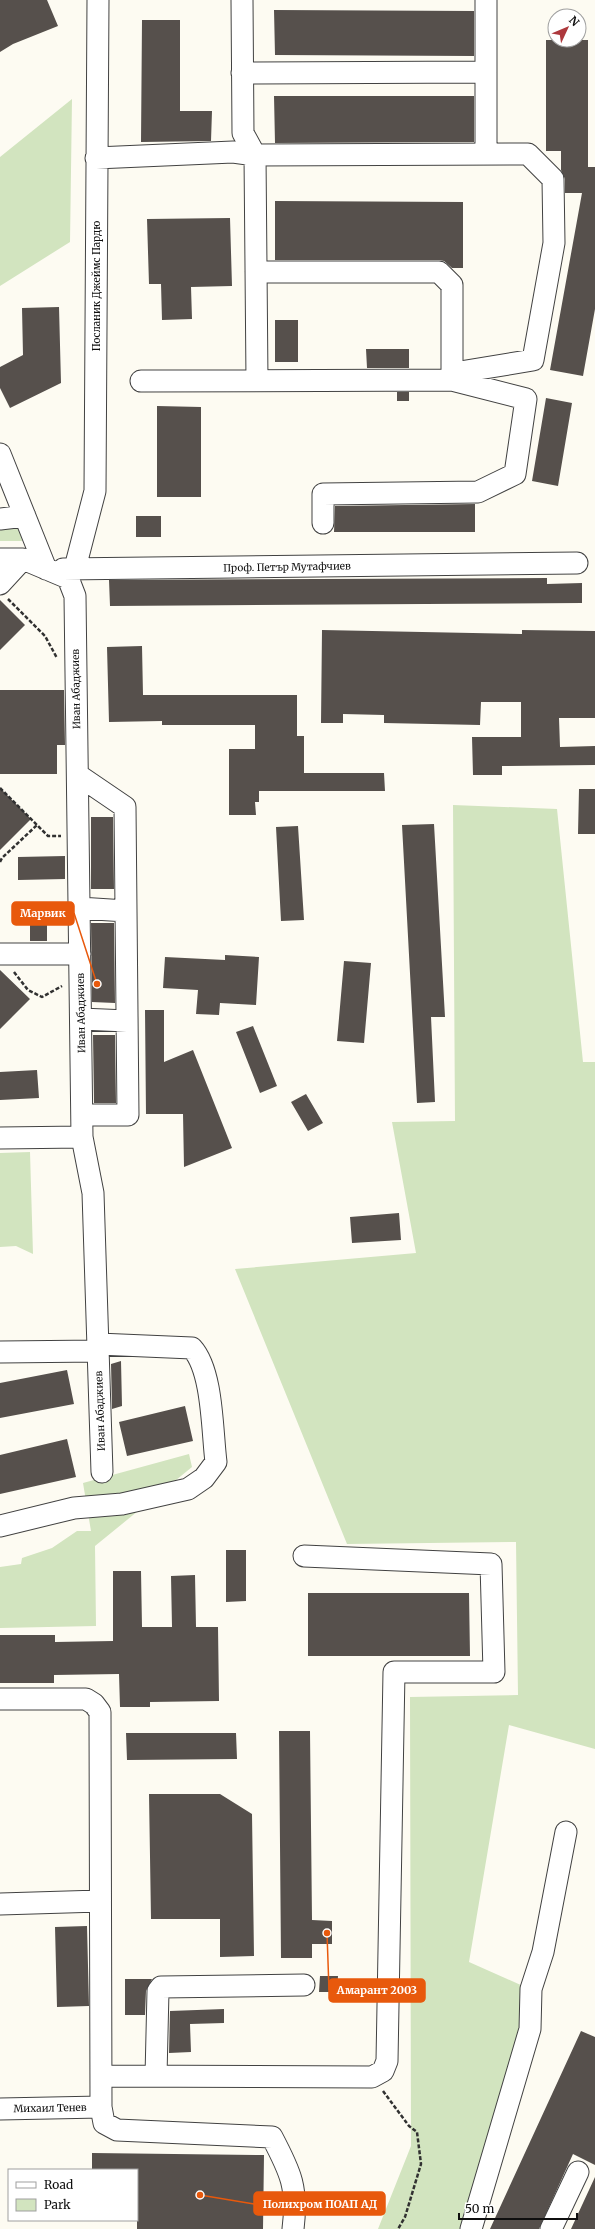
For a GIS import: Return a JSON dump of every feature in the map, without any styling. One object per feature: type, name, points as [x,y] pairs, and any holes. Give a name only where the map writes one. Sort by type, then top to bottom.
[{"type":"street","name":"Посланик Джеймс Пардю","points":[[75,568],[95,492],[98,0]]},
{"type":"street","points":[[242,0],[243,133],[256,155],[257,380]]},
{"type":"street","points":[[486,0],[486,154]]},
{"type":"street","points":[[242,73],[486,72]]},
{"type":"street","points":[[96,158],[233,152],[256,155],[528,154],[553,179],[554,243],[533,360],[460,372],[452,380]]},
{"type":"street","points":[[256,272],[439,272],[452,285],[452,380]]},
{"type":"street","points":[[141,381],[452,380],[526,399],[515,474],[478,492],[323,494],[323,523]]},
{"type":"street","points":[[0,454],[46,569]]},
{"type":"street","points":[[0,519],[25,516]]},
{"type":"street","name":"Проф. Петър Мутафчиев","points":[[0,559],[23,559],[46,569],[577,563]]},
{"type":"street","points":[[2,590],[23,559]]},
{"type":"street","name":"Иван Абаджиев","points":[[46,569],[68,578],[75,596],[82,1137],[93,1193],[102,1472]]},
{"type":"street","points":[[78,775],[125,806],[128,1114],[82,1115]]},
{"type":"street","points":[[79,908],[126,911]]},
{"type":"street","points":[[5,960],[80,954]]},
{"type":"street","points":[[81,1019],[127,1021]]},
{"type":"street","points":[[0,1138],[82,1137]]},
{"type":"street","points":[[0,1352],[98,1347],[192,1348],[200,1356],[206,1372],[216,1462],[204,1478],[188,1489],[122,1504],[74,1508],[0,1526]]},
{"type":"street","points":[[101,2076],[372,2076],[383,2071],[387,2061],[394,1672],[494,1672],[491,1564],[304,1556]]},
{"type":"street","points":[[0,1699],[86,1699],[94,1704],[100,1712],[101,2107],[104,2123],[117,2130],[272,2137],[292,2181],[296,2203],[293,2229]]},
{"type":"street","points":[[471,2229],[530,2029],[532,1989],[543,1952],[566,1832]]},
{"type":"street","points":[[0,1904],[100,1901]]},
{"type":"street","points":[[156,2076],[158,1991],[161,1987],[304,1985]]},
{"type":"street","name":"Михаил Тенев","points":[[0,2109],[101,2107]]},
{"type":"street","points":[[551,2229],[578,2172]]},
{"type":"path","points":[[2,590],[34,626]]},
{"type":"path","points":[[0,788],[48,836],[78,836]]},
{"type":"path","points":[[0,862],[2,858],[37,825]]},
{"type":"path","points":[[5,960],[28,990],[42,997]]},
{"type":"path","points":[[372,2076],[409,2126],[417,2132],[421,2164],[406,2217],[398,2229]]},
{"type":"green space","points":[[72,99],[70,242],[0,286],[0,157]]},
{"type":"green space","points":[[0,524],[20,524],[22,541],[0,541]]},
{"type":"green space","points":[[453,805],[557,809],[583,1062],[595,1062],[595,1749],[509,1725],[469,1962],[523,1986],[524,2032],[477,2172],[461,2229],[378,2229],[411,2146],[410,1697],[518,1695],[516,1542],[347,1544],[235,1269],[416,1253],[392,1122],[455,1121]]},
{"type":"green space","points":[[30,1152],[33,1254],[16,1246],[0,1247],[0,1153]]},
{"type":"green space","points":[[189,1454],[192,1467],[95,1546],[96,1626],[0,1628],[0,1567],[21,1564],[22,1558],[52,1548],[77,1531],[91,1531],[83,1483]]},
{"type":"building","points":[[0,0],[47,0],[58,26],[13,44],[0,52]]},
{"type":"building","points":[[274,10],[474,11],[474,56],[275,55]]},
{"type":"building","points":[[142,20],[180,20],[180,111],[212,111],[211,141],[141,142]]},
{"type":"building","points":[[546,40],[547,48],[587,48],[588,40],[588,167],[595,167],[595,309],[583,376],[550,370],[582,193],[565,193],[565,179],[561,170],[561,151],[546,151]]},
{"type":"building","points":[[274,96],[474,96],[474,142],[275,143]]},
{"type":"building","points":[[275,201],[463,202],[463,268],[452,268],[444,261],[439,260],[275,260]]},
{"type":"building","points":[[230,218],[232,286],[191,287],[192,319],[162,320],[161,284],[149,284],[147,219]]},
{"type":"building","points":[[59,307],[61,383],[10,408],[0,388],[0,367],[23,355],[22,308]]},
{"type":"building","points":[[275,320],[298,320],[298,362],[275,362]]},
{"type":"building","points":[[366,349],[409,349],[409,368],[367,368]]},
{"type":"building","points":[[397,392],[409,392],[409,401],[397,401]]},
{"type":"building","points":[[546,398],[572,403],[558,486],[532,481]]},
{"type":"building","points":[[157,406],[201,407],[201,497],[157,497]]},
{"type":"building","points":[[475,504],[475,532],[334,532],[335,506]]},
{"type":"building","points":[[136,516],[161,516],[161,537],[136,537]]},
{"type":"building","points":[[547,578],[547,584],[582,583],[582,603],[110,606],[109,580]]},
{"type":"building","points":[[0,600],[25,625],[0,650]]},
{"type":"building","points":[[322,630],[522,634],[522,630],[595,631],[595,718],[559,718],[560,747],[595,746],[595,765],[502,766],[502,775],[473,775],[472,737],[521,737],[521,702],[481,702],[480,725],[384,723],[384,715],[343,714],[343,723],[321,723]]},
{"type":"building","points":[[142,646],[143,695],[297,695],[297,736],[304,736],[304,773],[384,773],[385,791],[259,791],[259,802],[255,802],[256,815],[229,815],[229,749],[255,749],[255,725],[162,725],[162,721],[109,722],[107,647]]},
{"type":"building","points":[[0,690],[64,690],[65,745],[57,745],[57,774],[0,774]]},
{"type":"building","points":[[0,788],[31,819],[0,850]]},
{"type":"building","points":[[579,789],[595,789],[595,834],[578,834]]},
{"type":"building","points":[[91,817],[113,817],[114,889],[91,889]]},
{"type":"building","points":[[434,824],[445,1017],[431,1017],[435,1102],[417,1103],[402,825]]},
{"type":"building","points":[[298,826],[304,920],[281,921],[276,827]]},
{"type":"building","points":[[65,856],[65,879],[18,880],[18,857]]},
{"type":"building","points":[[30,909],[47,909],[47,941],[30,941]]},
{"type":"building","points":[[91,923],[114,923],[115,1003],[92,1002]]},
{"type":"building","points":[[225,955],[259,957],[256,1005],[220,1003],[219,1015],[196,1014],[198,990],[163,988],[165,957],[225,960]]},
{"type":"building","points":[[344,961],[371,963],[364,1043],[337,1041]]},
{"type":"building","points":[[0,970],[30,999],[0,1029]]},
{"type":"building","points":[[145,1010],[164,1010],[164,1062],[193,1050],[232,1148],[184,1167],[183,1114],[146,1114]]},
{"type":"building","points":[[253,1026],[277,1086],[260,1093],[236,1032]]},
{"type":"building","points":[[93,1035],[115,1035],[116,1103],[94,1103]]},
{"type":"building","points":[[37,1070],[39,1098],[0,1100],[0,1072]]},
{"type":"building","points":[[306,1094],[323,1123],[308,1131],[291,1102]]},
{"type":"building","points":[[399,1213],[401,1240],[352,1243],[350,1217]]},
{"type":"building","points":[[121,1361],[122,1406],[112,1409],[111,1364]]},
{"type":"building","points":[[67,1370],[74,1404],[0,1418],[0,1383]]},
{"type":"building","points":[[185,1406],[193,1441],[127,1456],[119,1422]]},
{"type":"building","points":[[67,1439],[76,1477],[0,1494],[0,1455]]},
{"type":"building","points":[[226,1550],[246,1550],[246,1601],[226,1602]]},
{"type":"building","points":[[113,1571],[141,1571],[142,1627],[172,1627],[171,1576],[195,1575],[196,1627],[218,1627],[219,1701],[150,1702],[150,1707],[120,1707],[119,1674],[54,1675],[54,1683],[0,1683],[0,1635],[55,1635],[55,1642],[113,1641]]},
{"type":"building","points":[[308,1593],[469,1593],[470,1656],[308,1656]]},
{"type":"building","points":[[279,1731],[310,1731],[312,1920],[332,1921],[332,1944],[312,1944],[312,1958],[281,1958]]},
{"type":"building","points":[[126,1733],[236,1733],[237,1759],[127,1760]]},
{"type":"building","points":[[149,1794],[220,1794],[252,1814],[254,1956],[220,1957],[220,1919],[151,1919]]},
{"type":"building","points":[[87,1926],[89,2006],[57,2007],[55,1927]]},
{"type":"building","points":[[320,1976],[338,1976],[337,1992],[319,1992]]},
{"type":"building","points":[[125,1979],[152,1979],[146,1991],[145,2015],[125,2015]]},
{"type":"building","points":[[224,2009],[224,2023],[190,2024],[191,2052],[169,2053],[170,2011]]},
{"type":"building","points":[[581,2031],[595,2037],[595,2165],[573,2154],[539,2229],[490,2229]]},
{"type":"building","points":[[92,2153],[264,2155],[263,2229],[137,2229],[138,2169],[92,2169]]},
{"type":"building","points":[[595,2177],[595,2229],[571,2229]]},
{"type":"place","name":"Марвик","points":[[97,984]]},
{"type":"place","name":"Амарант 2003","points":[[327,1933]]},
{"type":"place","name":"Полихром ПОАП АД","points":[[200,2195]]}]
